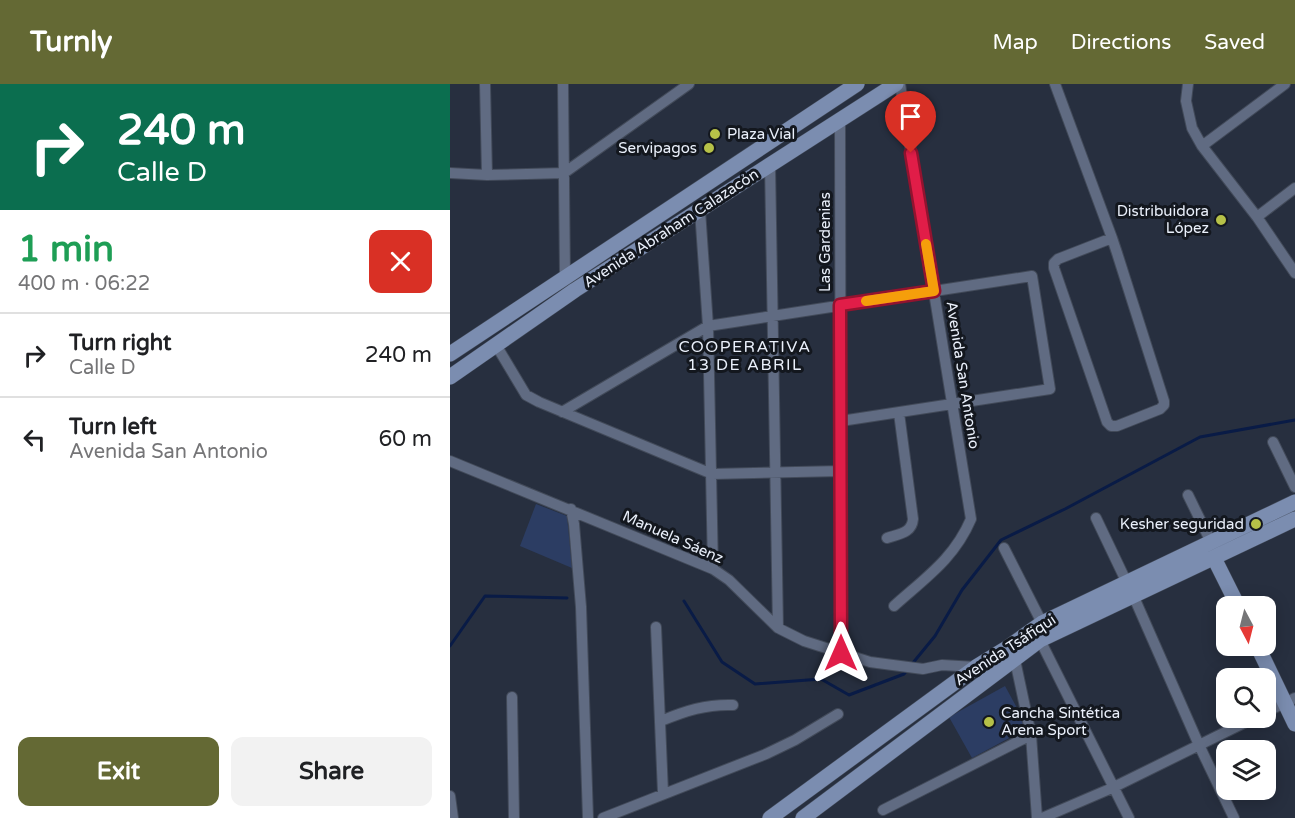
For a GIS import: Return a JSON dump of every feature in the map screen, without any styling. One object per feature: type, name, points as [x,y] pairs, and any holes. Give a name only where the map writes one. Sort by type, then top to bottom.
[{"type":"main road","name":"Avenida Abraham Calazacón","points":[[450,354],[857,84]]},
{"type":"main road","name":"Avenida Abraham Calazacón","points":[[450,377],[575,290],[898,84]]},
{"type":"main road","name":"Avenida Tsáfiqui","points":[[803,818],[1040,640],[1211,542],[1295,502]]},
{"type":"main road","name":"Avenida Tsáfiqui","points":[[770,818],[976,667],[1042,623],[1214,558],[1295,519]]},
{"type":"main road","points":[[1214,558],[1233,596]]},
{"type":"main road","points":[[1264,656],[1290,700],[1295,724]]},
{"type":"street","points":[[485,84],[487,175]]},
{"type":"street","points":[[563,84],[565,276]]},
{"type":"street","points":[[450,173],[487,175],[564,173],[689,84]]},
{"type":"street","name":"Avenida San Antonio","points":[[894,606],[949,557],[961,542],[971,519],[898,84]]},
{"type":"street","points":[[1055,84],[1112,238],[1164,401],[1160,409],[1117,426],[1112,426],[1107,422],[1054,267],[1058,259],[1112,238]]},
{"type":"street","points":[[1188,84],[1186,101],[1188,116],[1202,146],[1257,217],[1295,273]]},
{"type":"street","points":[[1202,146],[1286,84]]},
{"type":"street","name":"Las Gardenias","points":[[840,120],[841,653]]},
{"type":"street","points":[[770,164],[778,628]]},
{"type":"street","points":[[1257,217],[1295,188]]},
{"type":"street","points":[[700,210],[708,326],[713,569]]},
{"type":"street","points":[[562,412],[708,326],[1032,276],[1050,389],[840,421]]},
{"type":"street","points":[[496,345],[526,394],[562,412],[712,474],[841,471]]},
{"type":"street","points":[[887,538],[908,531],[913,525],[899,413]]},
{"type":"street","points":[[1273,442],[1295,488]]},
{"type":"street","name":"Manuela Sáenz","points":[[450,461],[713,569],[729,580],[778,628],[804,641],[870,662],[903,667],[923,669],[942,665],[976,667]]},
{"type":"street","points":[[1188,495],[1211,542]]},
{"type":"street","points":[[571,509],[581,608],[588,818]]},
{"type":"street","points":[[1096,518],[1234,818]]},
{"type":"street","points":[[1004,548],[1042,623]]},
{"type":"street","points":[[656,627],[663,794]]},
{"type":"street","points":[[1040,640],[1129,818]]},
{"type":"street","points":[[1015,660],[1031,735],[1037,818]]},
{"type":"street","points":[[512,697],[514,818]]},
{"type":"street","points":[[1276,707],[1290,700]]},
{"type":"street","points":[[661,721],[692,709],[714,704],[733,705]]},
{"type":"street","points":[[603,818],[766,754],[795,740],[838,714]]},
{"type":"street","points":[[1042,818],[1112,788],[1234,728]]},
{"type":"street","points":[[883,810],[1031,735]]},
{"type":"street","points":[[450,796],[453,818]]},
{"type":"shaded area","points":[[536,504],[567,516],[572,568],[520,546]]},
{"type":"shaded area","name":"Cancha Sintética Arena Sport","points":[[1005,686],[1028,728],[972,758],[949,717]]},
{"type":"waterway","points":[[912,664],[935,636],[962,590],[1001,540],[1065,509],[1200,437],[1295,420]]},
{"type":"waterway","points":[[450,646],[485,596],[567,598]]},
{"type":"waterway","points":[[684,601],[722,662],[755,684],[821,679],[849,695],[904,674],[908,669]]},
{"type":"slow traffic","points":[[866,301],[934,291],[926,244]]},
{"type":"place","name":"Plaza Vial","points":[[715,134]]},
{"type":"place","name":"Servipagos","points":[[709,148]]},
{"type":"place","name":"Distribuidora López","points":[[1221,220]]},
{"type":"place","name":"Kesher seguridad","points":[[1256,524]]},
{"type":"place","name":"Cancha Sintética Arena Sport","points":[[989,722]]},
{"type":"district","name":"COOPERATIVA 13 DE ABRIL","points":[[745,355]]},
{"type":"route","points":[[841,653],[840,305],[934,291],[911,153]]}]
